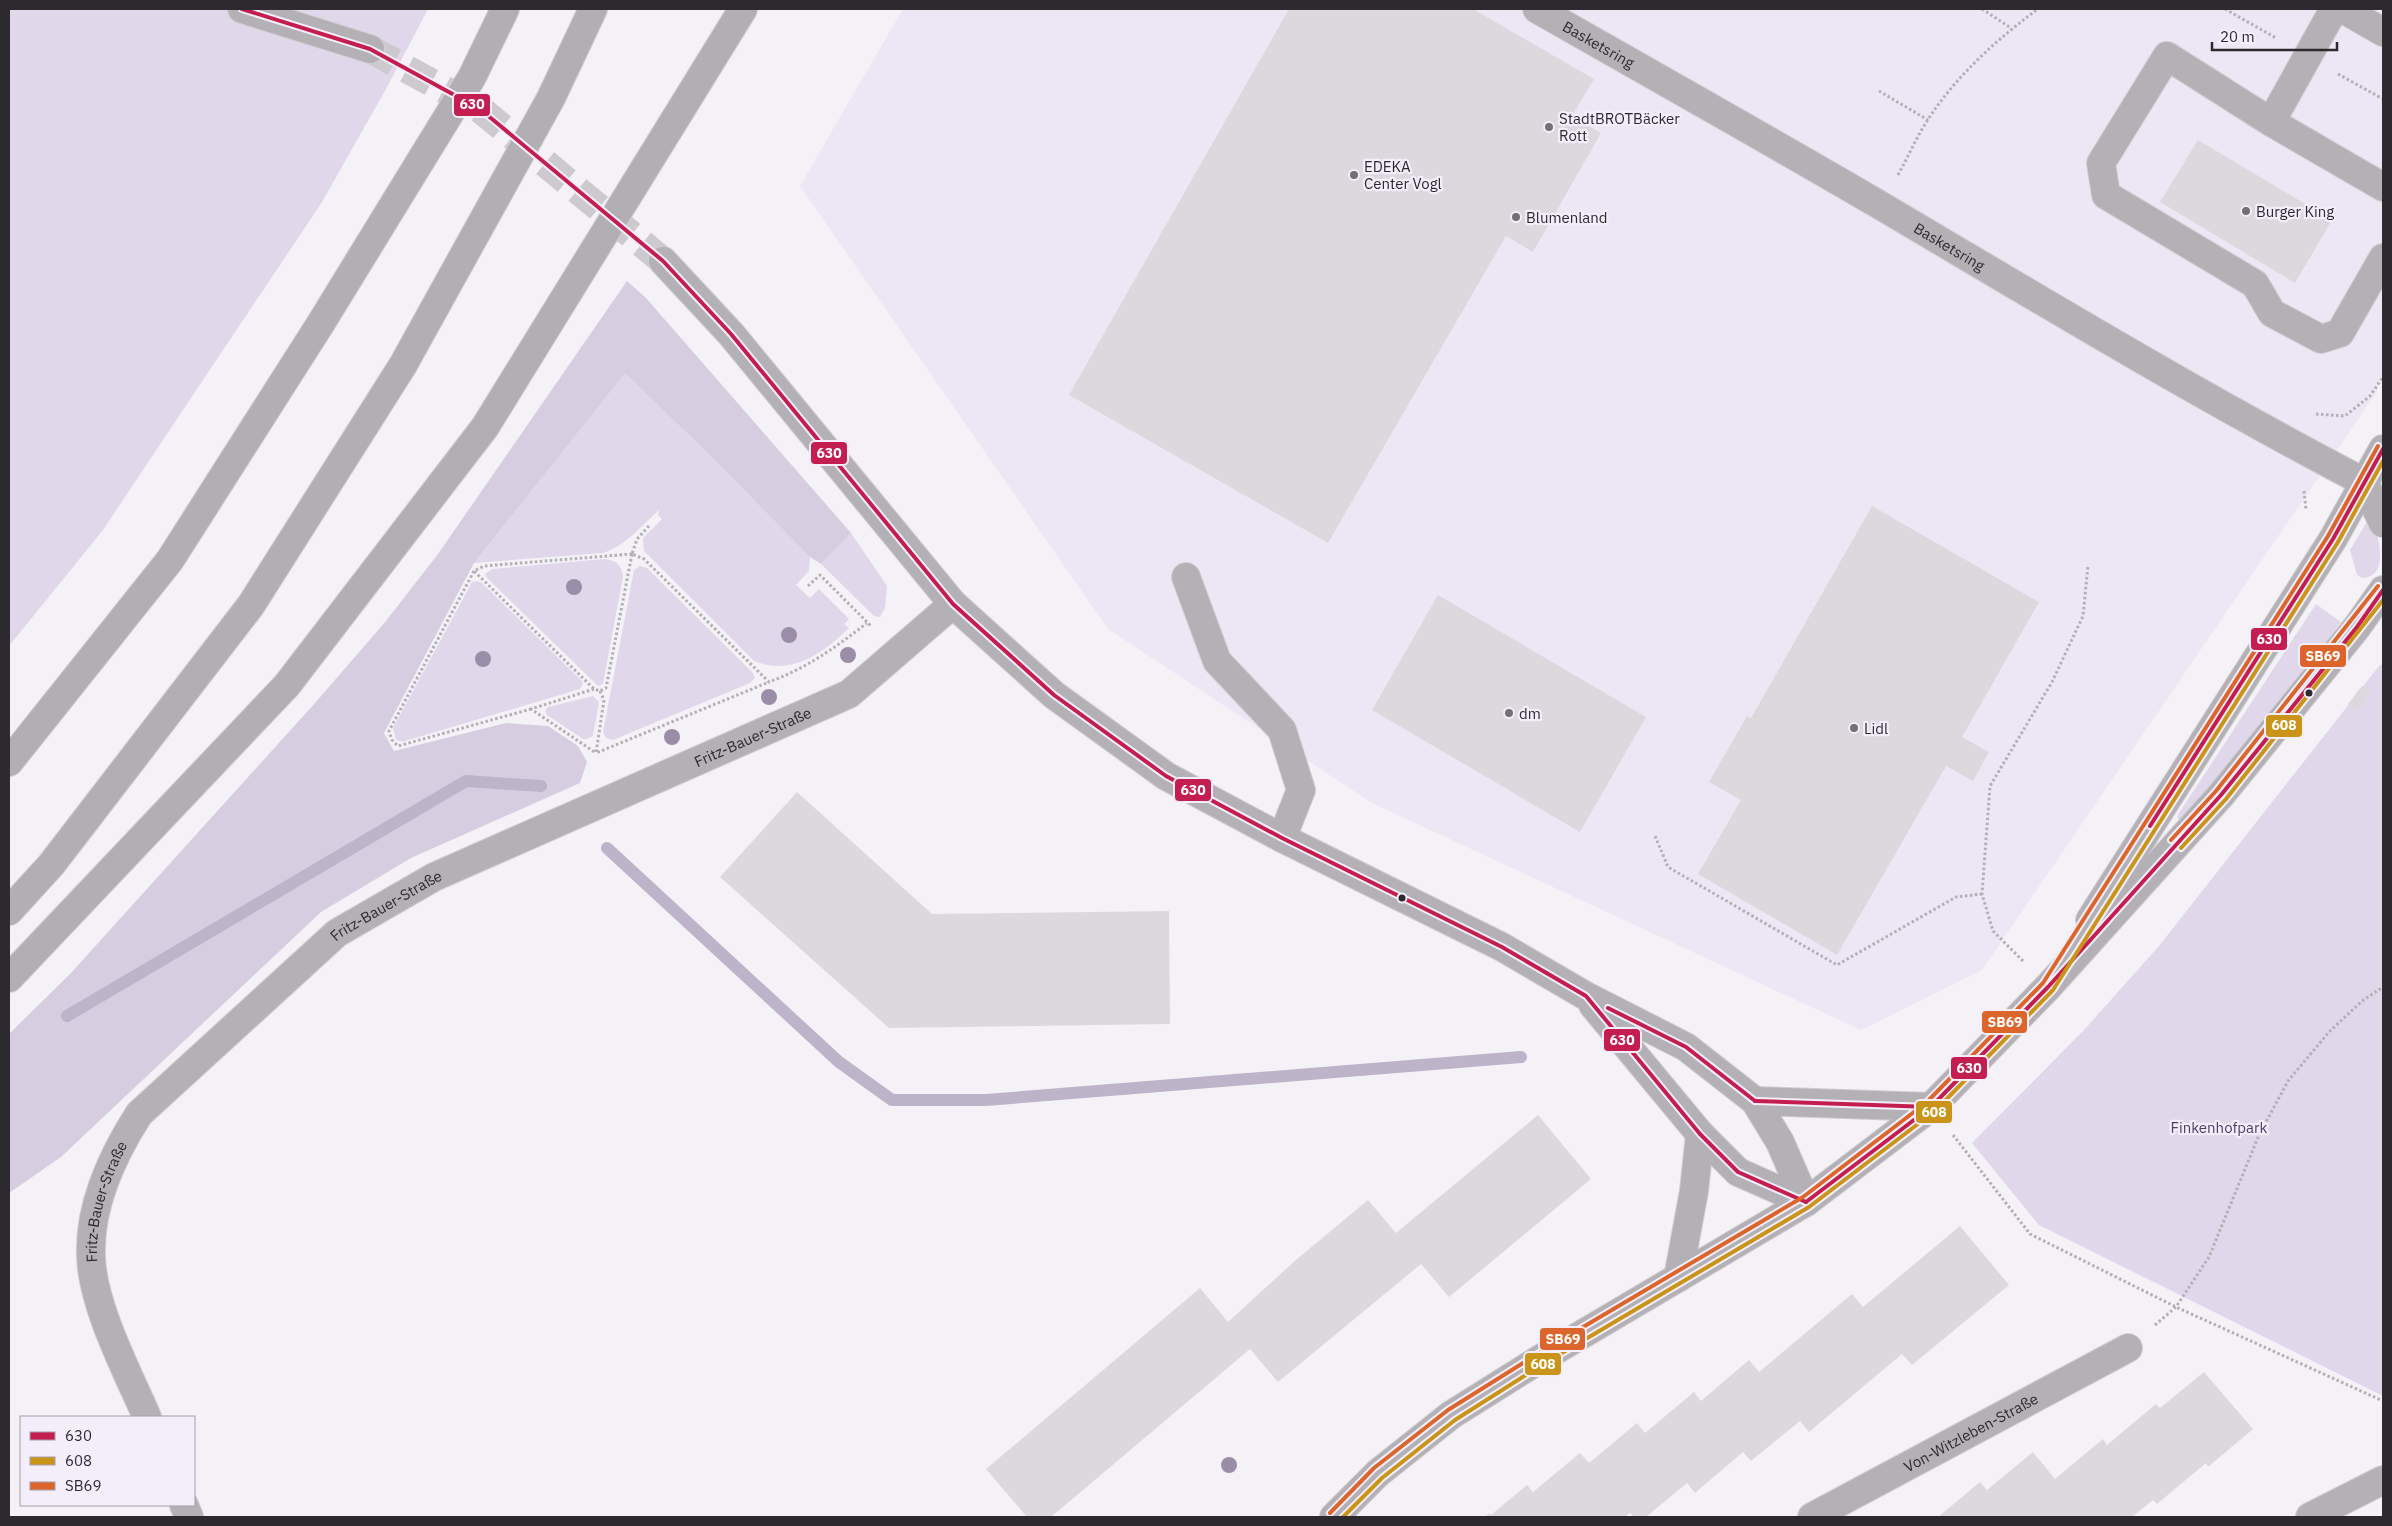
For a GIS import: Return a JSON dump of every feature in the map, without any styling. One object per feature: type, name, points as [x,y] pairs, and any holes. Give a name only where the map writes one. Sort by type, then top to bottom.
[{"type":"highway","points":[[9,762],[170,560],[321,323],[461,94],[505,9]]},
{"type":"highway","points":[[9,911],[51,865],[251,605],[403,364],[551,98],[593,9]]},
{"type":"highway","points":[[9,978],[287,685],[485,427],[743,9]]},
{"type":"street","points":[[242,9],[370,49]]},
{"type":"street","name":"Basketsring","points":[[1537,9],[1816,168],[2092,331],[2285,441],[2364,482]]},
{"type":"street","points":[[2271,122],[2334,9]]},
{"type":"street","points":[[2343,9],[2383,32]]},
{"type":"street","points":[[2383,188],[2271,122],[2167,56],[2100,163],[2106,195],[2255,284],[2272,313],[2321,339],[2340,333],[2383,258]]},
{"type":"street","points":[[663,262],[731,334],[953,604],[1054,695],[1166,776],[1282,838],[1502,947],[1586,996],[1686,1047],[1755,1101],[1780,1142],[1806,1202]]},
{"type":"street","points":[[2048,987],[2333,539],[2383,449]]},
{"type":"street","points":[[2364,482],[2383,523]]},
{"type":"street","points":[[1186,577],[1218,661],[1282,730],[1300,790],[1282,838]]},
{"type":"street","points":[[1334,1517],[1378,1473],[1451,1415],[1537,1361],[1806,1202],[1932,1107],[2048,987],[2220,795],[2380,602]]},
{"type":"street","name":"Fritz-Bauer-Straße","points":[[147,1416],[102,1310],[91,1257],[93,1219],[107,1174],[123,1139],[139,1114],[337,933],[434,877],[849,694],[953,604]]},
{"type":"street","points":[[1586,996],[1700,1134],[1738,1172],[1806,1202]]},
{"type":"street","points":[[1755,1101],[1932,1107]]},
{"type":"street","points":[[1678,1278],[1694,1191],[1700,1134]]},
{"type":"street","name":"Von-Witzleben-Straße","points":[[1812,1517],[2128,1348]]},
{"type":"street","points":[[2310,1517],[2383,1480]]},
{"type":"path","points":[[1982,9],[2011,28]]},
{"type":"path","points":[[1898,174],[1928,120],[1963,76],[2011,28],[2038,9]]},
{"type":"path","points":[[1879,91],[1928,120]]},
{"type":"path","points":[[474,571],[594,689],[600,691],[606,688],[636,539],[649,526]]},
{"type":"path","points":[[594,689],[531,709],[398,746],[392,740],[389,731],[474,571],[484,566],[632,554],[644,559],[770,682]]},
{"type":"path","points":[[2048,987],[1993,931],[1982,894],[1990,786],[2052,682],[2083,616],[2088,565]]},
{"type":"path","points":[[808,586],[820,575],[874,629],[889,614],[914,638]]},
{"type":"path","points":[[596,753],[797,672],[833,650],[867,623]]},
{"type":"path","points":[[596,753],[604,700],[600,691]]},
{"type":"path","points":[[531,709],[596,753]]},
{"type":"path","points":[[1655,836],[1668,867],[1837,966],[1956,897],[1982,894]]},
{"type":"path","points":[[2128,1348],[2176,1308],[2209,1257],[2259,1135],[2288,1081],[2330,1032],[2362,1001],[2383,987]]},
{"type":"path","points":[[1932,1107],[2030,1234],[2176,1308],[2383,1401]]},
{"type":"shaded area","points":[[903,9],[2383,9],[2383,373],[2376,393],[1982,970],[1861,1030],[1372,803],[1108,629],[800,186]]},
{"type":"shaded area","points":[[627,281],[646,298],[851,533],[821,564],[810,557],[711,456],[625,373],[474,563],[384,733],[394,751],[506,723],[548,726],[578,746],[587,762],[580,783],[411,858],[321,912],[61,1157],[9,1193],[9,1034],[71,973],[315,703],[386,621],[438,554]]},
{"type":"green space","points":[[9,9],[428,9],[386,89],[322,202],[103,530],[9,646]]},
{"type":"green space","points":[[625,372],[712,456],[810,557],[809,571],[796,585],[810,598],[819,589],[849,619],[844,624],[849,628],[817,654],[794,664],[781,666],[754,661],[644,551],[643,538],[662,519],[658,515],[659,510],[626,540],[612,550],[603,553],[474,563]]},
{"type":"green space","points":[[2368,520],[2374,522],[2380,555],[2377,571],[2371,576],[2363,578],[2357,575],[2350,550]]},
{"type":"green space","points":[[851,533],[887,586],[885,608],[880,617],[874,616],[821,564]]},
{"type":"green space","points":[[604,559],[612,560],[617,564],[621,569],[623,577],[603,684],[598,686],[485,574],[492,569]]},
{"type":"green space","points":[[640,566],[647,568],[753,673],[755,678],[750,683],[613,740],[606,738],[603,732],[634,570]]},
{"type":"green space","points":[[472,582],[481,582],[579,678],[583,683],[580,689],[402,742],[396,740],[393,728]]},
{"type":"green space","points":[[2316,604],[2341,622],[2188,822],[2182,823],[2177,817],[2179,813]]},
{"type":"green space","name":"Finkenhofpark","points":[[2383,664],[2383,1396],[2039,1225],[1972,1143],[2084,1030],[2159,946],[2379,666]]},
{"type":"green space","points":[[593,696],[599,702],[593,736],[587,739],[583,739],[547,715],[545,711],[548,707]]},
{"type":"building","points":[[1289,9],[1473,9],[1594,79],[1572,116],[1601,133],[1533,252],[1506,236],[1328,543],[1069,395]]},
{"type":"building","name":"Burger King","points":[[2198,140],[2332,220],[2295,283],[2160,202]]},
{"type":"building","name":"Lidl","points":[[1872,506],[2039,602],[1962,737],[1989,752],[1973,781],[1946,766],[1837,955],[1698,874],[1741,800],[1709,782],[1747,716],[1751,718]]},
{"type":"building","name":"dm","points":[[1438,595],[1646,717],[1580,832],[1372,710]]},
{"type":"building","points":[[2362,686],[2370,691],[2355,711],[2348,704]]},
{"type":"building","points":[[797,792],[932,914],[1169,911],[1170,1024],[889,1028],[720,877]]},
{"type":"building","points":[[1538,1115],[1591,1179],[1449,1297],[1421,1264],[1278,1382],[1250,1349],[1051,1517],[1027,1517],[986,1469],[1200,1288],[1228,1322],[1297,1259],[1368,1200],[1396,1233]]},
{"type":"building","points":[[1960,1226],[2009,1285],[1912,1365],[1902,1354],[1809,1432],[1800,1421],[1751,1461],[1743,1452],[1695,1493],[1687,1483],[1646,1517],[1634,1517],[1630,1513],[1624,1517],[1484,1517],[1490,1513],[1491,1515],[1527,1485],[1533,1492],[1580,1453],[1589,1463],[1637,1423],[1645,1433],[1694,1392],[1701,1401],[1749,1360],[1759,1372],[1852,1294],[1863,1307]]},
{"type":"building","points":[[2204,1372],[2253,1429],[2208,1467],[2206,1463],[2157,1504],[2153,1500],[2132,1517],[1938,1517],[1980,1482],[1987,1490],[2033,1452],[2055,1479],[2103,1439],[2107,1445],[2156,1404],[2160,1408]]},
{"type":"waterway","points":[[67,1016],[466,781],[541,786]]},
{"type":"waterway","points":[[607,848],[839,1062],[892,1100],[986,1100],[1521,1057]]},
{"type":"tunnel","points":[[370,49],[480,109],[663,261]]},
{"type":"transit line","name":"630","points":[[242,9],[370,49],[480,109],[663,261],[731,334],[953,604],[1054,695],[1166,776],[1282,838],[1502,947],[1586,996],[1700,1134],[1738,1172],[1806,1202]]},
{"type":"transit line","name":"SB69","points":[[1330,1513],[1374,1468],[1448,1410],[1534,1356],[1803,1197],[1927,1102],[2043,983],[2328,536],[2378,446]]},
{"type":"transit line","name":"630","points":[[2150,826],[2333,539],[2383,449]]},
{"type":"transit line","name":"608","points":[[1343,1517],[1382,1478],[1455,1420],[1540,1366],[1809,1207],[1935,1111],[2053,990],[2338,542],[2383,461]]},
{"type":"transit line","name":"SB69","points":[[2171,840],[2216,791],[2378,586]]},
{"type":"transit line","name":"630","points":[[1806,1202],[1931,1107],[2048,987],[2221,795],[2357,627],[2383,590]]},
{"type":"transit line","name":"608","points":[[2181,848],[2226,799],[2383,600]]},
{"type":"transit line","name":"630","points":[[1608,1008],[1686,1047],[1755,1101]]},
{"type":"transit line","name":"630","points":[[1755,1101],[1931,1107]]},
{"type":"place","name":"StadtBROTBäcker Rott","points":[[1549,127]]},
{"type":"place","name":"EDEKA Center Vogl","points":[[1354,175]]},
{"type":"place","name":"Burger King","points":[[2246,211]]},
{"type":"place","name":"Blumenland","points":[[1516,217]]},
{"type":"place","name":"dm","points":[[1509,713]]},
{"type":"place","name":"Lidl","points":[[1854,728]]}]
